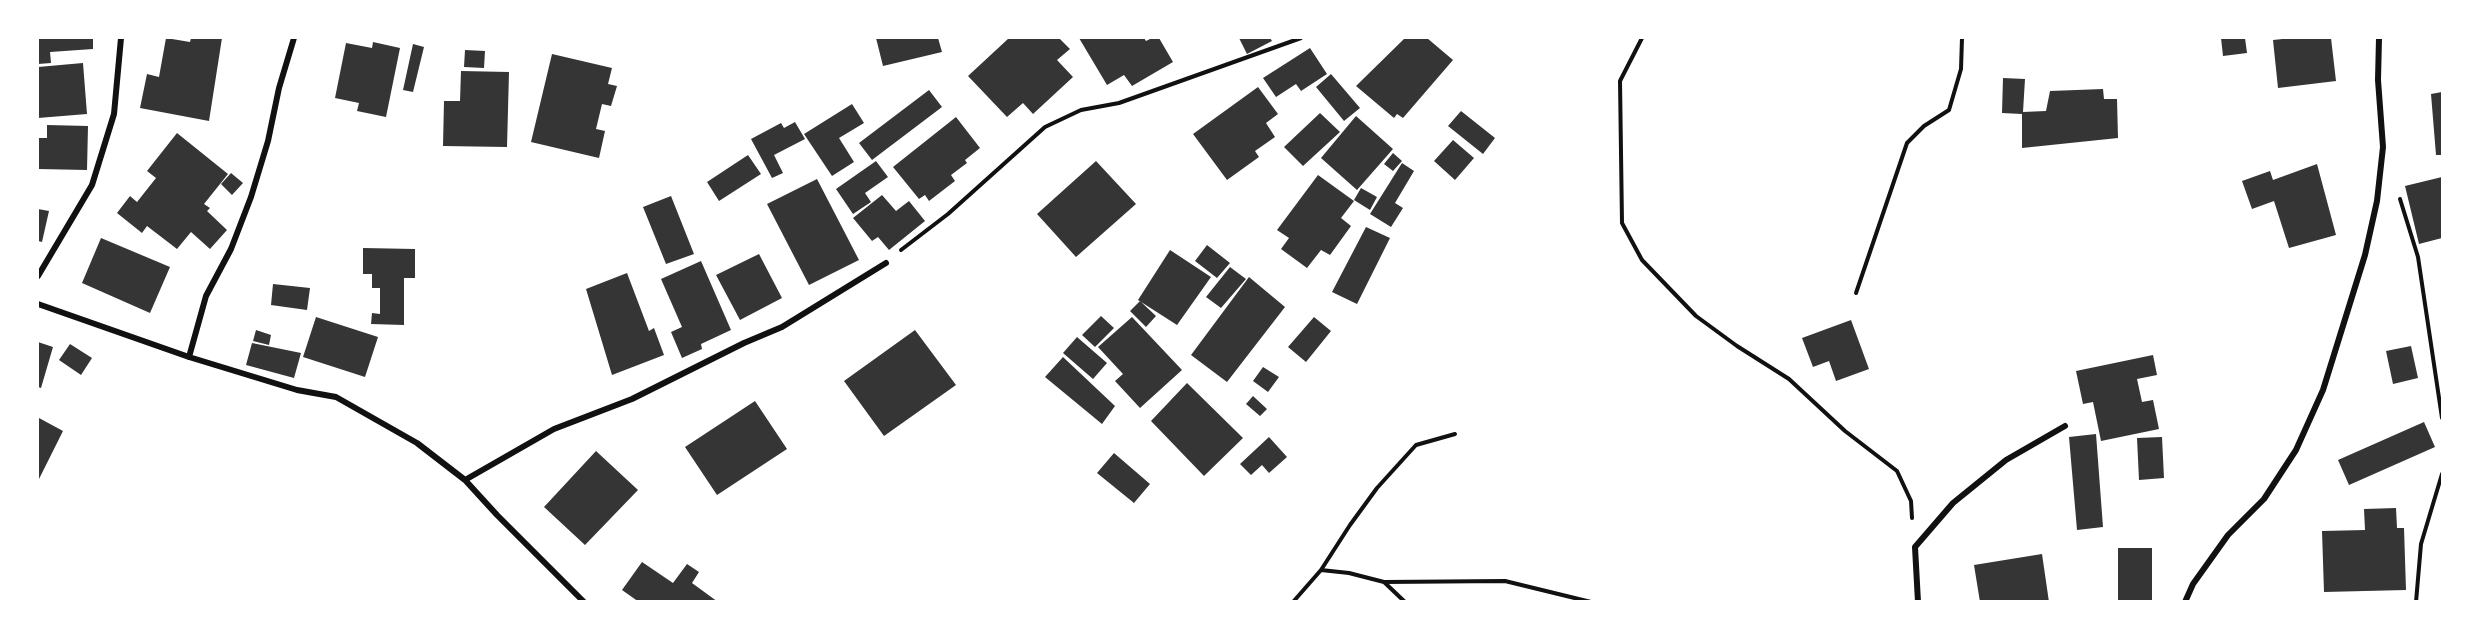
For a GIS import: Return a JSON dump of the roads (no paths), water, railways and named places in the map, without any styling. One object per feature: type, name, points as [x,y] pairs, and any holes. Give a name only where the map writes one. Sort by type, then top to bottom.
[{"type":"street","points":[[38,276],[92,185],[114,114],[121,38]]},
{"type":"street","points":[[189,357],[206,296],[231,249],[251,197],[294,38]]},
{"type":"street","points":[[2185,602],[2193,584],[2228,535],[2264,499],[2296,450],[2323,390],[2362,265],[2377,201],[2383,147],[2378,80],[2379,38]]},
{"type":"street","points":[[465,480],[554,429],[632,399],[744,343],[782,327],[886,262]]},
{"type":"street","points":[[38,304],[189,357],[297,390],[336,397],[417,443],[465,480],[584,602]]},
{"type":"street","points":[[1918,602],[1915,547],[1953,502],[2006,460],[2065,426]]}]
